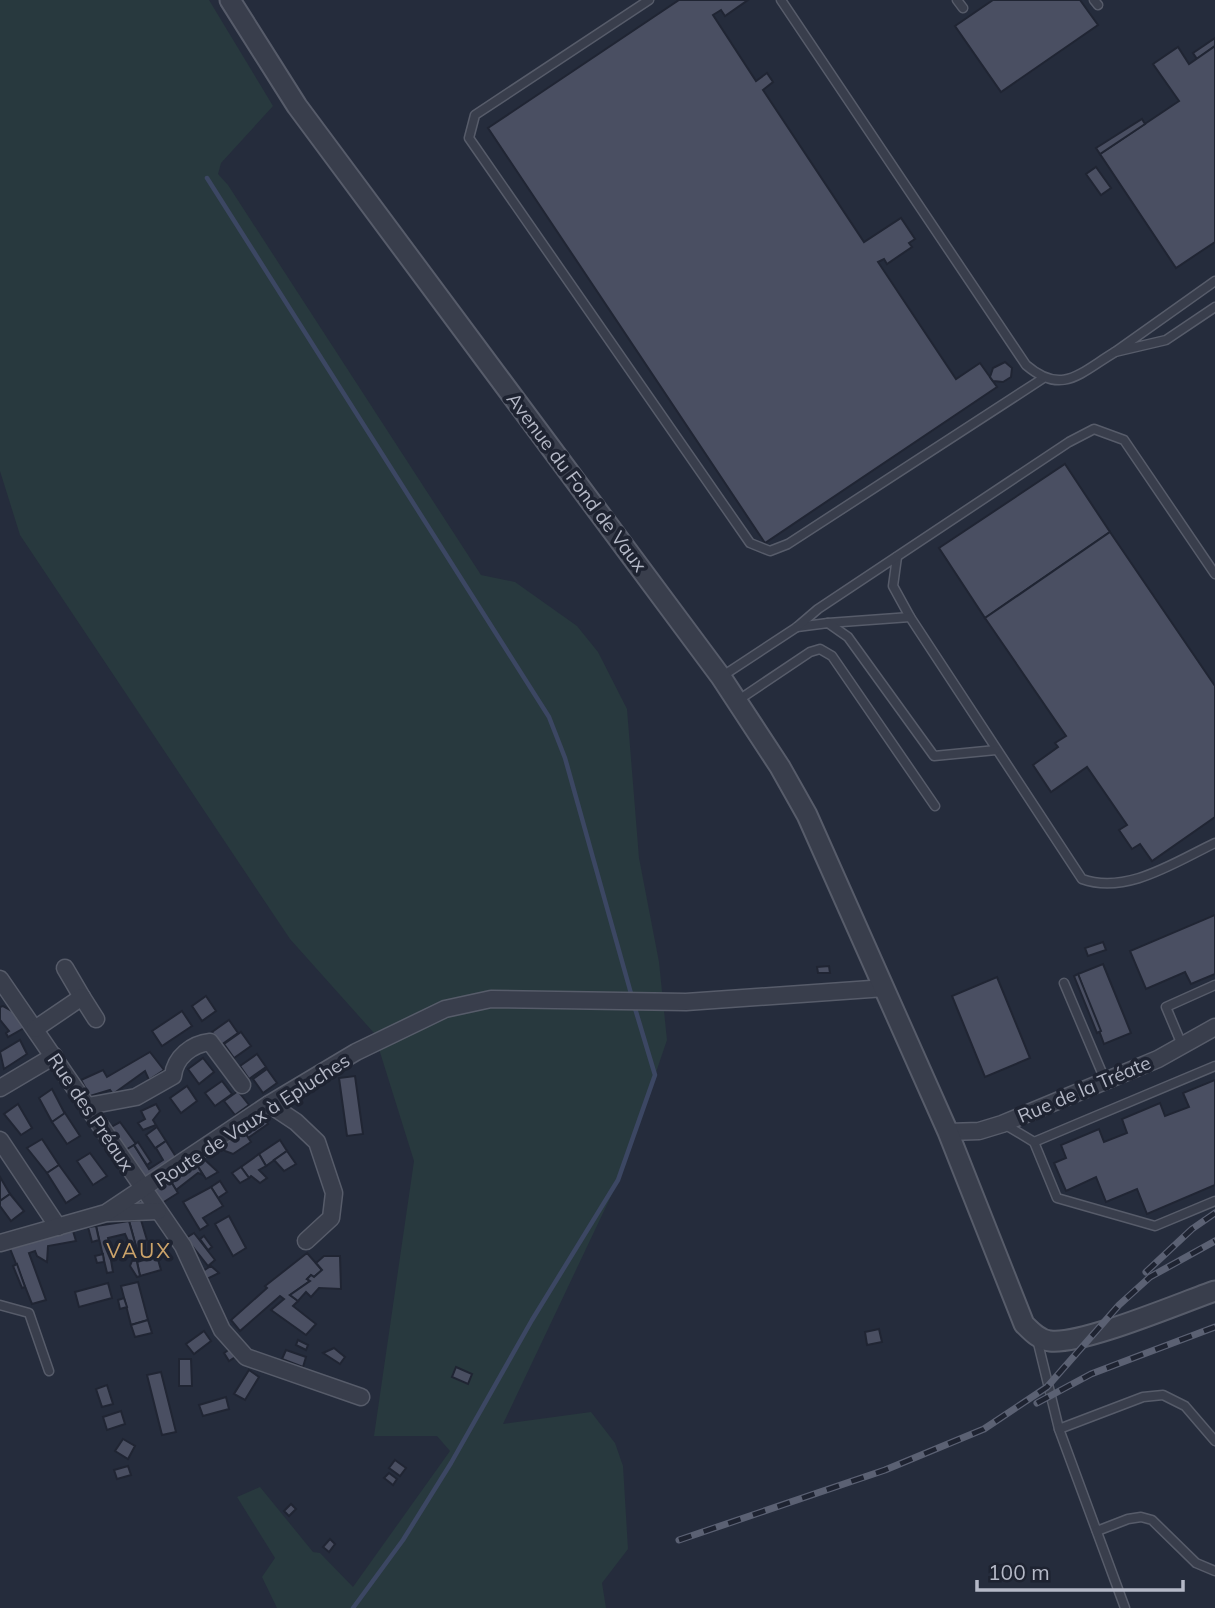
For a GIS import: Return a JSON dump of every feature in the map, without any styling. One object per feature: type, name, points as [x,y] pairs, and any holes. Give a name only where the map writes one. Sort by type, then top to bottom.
[{"type":"street","name":"Avenue du Fond de Vaux","points":[[230,0],[297,106],[721,677],[807,815],[948,1132],[1015,1308],[1024,1324],[1036,1336]]},
{"type":"street","points":[[65,968],[96,1019]]},
{"type":"street","name":"Rue des Préaux","points":[[2,988],[54,1056],[183,1247],[222,1330],[246,1357],[360,1397]]},
{"type":"street","name":"Route de Vaux à Epluches","points":[[106,1213],[143,1191],[269,1104],[356,1052],[445,1009],[491,999],[686,1002],[885,988]]},
{"type":"street","points":[[35,1029],[82,997]]},
{"type":"street","name":"Rue de la Tréate","points":[[948,1132],[979,1131],[1002,1124],[1182,1045],[1215,1027]]},
{"type":"street","points":[[88,1107],[136,1097],[173,1076],[174,1066],[185,1052],[200,1043],[210,1042],[242,1085]]},
{"type":"street","points":[[0,1088],[54,1056]]},
{"type":"street","points":[[269,1104],[296,1122],[317,1142],[334,1193],[331,1218],[306,1241]]},
{"type":"street","points":[[0,1140],[58,1227]]},
{"type":"street","points":[[0,1243],[106,1213],[158,1211]]},
{"type":"street","points":[[1036,1336],[1049,1341],[1075,1339],[1215,1292]]},
{"type":"lane","points":[[649,0],[475,115],[469,138],[750,543],[770,551],[788,544],[1042,379]]},
{"type":"lane","points":[[781,0],[1026,365],[1042,379],[1056,382],[1075,376],[1115,352],[1215,281]]},
{"type":"lane","points":[[957,0],[963,8]]},
{"type":"lane","points":[[1115,352],[1166,340],[1215,307]]},
{"type":"lane","points":[[721,677],[1069,442],[1094,429],[1124,440],[1215,574]]},
{"type":"lane","points":[[897,557],[893,586],[909,617],[1082,879],[1095,884],[1114,884],[1149,875],[1215,843]]},
{"type":"lane","points":[[797,627],[828,622],[909,617]]},
{"type":"lane","points":[[828,622],[848,637],[934,756],[996,750]]},
{"type":"lane","points":[[737,701],[810,652],[820,649],[832,656],[935,806]]},
{"type":"lane","points":[[1064,983],[1105,1080]]},
{"type":"lane","points":[[1182,1045],[1166,1007],[1215,985]]},
{"type":"lane","points":[[1034,1142],[1215,1066]]},
{"type":"lane","points":[[1002,1124],[1034,1142],[1056,1198],[1155,1226],[1215,1201]]},
{"type":"lane","points":[[0,1305],[29,1313],[49,1371]]},
{"type":"lane","points":[[1036,1336],[1059,1429],[1125,1608]]},
{"type":"lane","points":[[1059,1429],[1143,1397],[1163,1395],[1185,1406],[1215,1441]]},
{"type":"lane","points":[[1097,1531],[1128,1519],[1141,1517],[1153,1520],[1196,1563],[1215,1571]]},
{"type":"shaded area","points":[[0,0],[209,0],[273,106],[221,163],[218,174],[228,185],[481,575],[515,582],[577,626],[598,652],[627,709],[639,858],[659,962],[667,1040],[621,1175],[503,1424],[591,1412],[615,1443],[623,1466],[628,1549],[602,1583],[606,1608],[277,1608],[262,1577],[275,1558],[237,1497],[260,1487],[313,1552],[320,1553],[353,1587],[450,1451],[437,1436],[374,1436],[414,1161],[374,1033],[290,939],[20,535],[0,471]]},
{"type":"building","points":[[679,0],[748,0],[725,16],[721,10],[713,15],[756,81],[767,73],[773,82],[763,90],[864,242],[901,218],[915,239],[909,243],[912,247],[887,264],[884,259],[878,262],[956,379],[980,363],[997,387],[765,543],[488,128]]},
{"type":"building","points":[[993,0],[1080,0],[1098,25],[1001,92],[955,26]]},
{"type":"building","points":[[1215,38],[1215,46],[1197,59],[1193,53]]},
{"type":"building","points":[[1215,46],[1215,242],[1176,268],[1100,154],[1179,101],[1153,64],[1178,47],[1189,64]]},
{"type":"building","points":[[1142,119],[1145,124],[1100,154],[1096,148]]},
{"type":"building","points":[[1096,167],[1111,188],[1101,195],[1086,174]]},
{"type":"building","points":[[1005,362],[1012,368],[1011,377],[1003,382],[993,381],[990,377],[993,368]]},
{"type":"building","points":[[1065,464],[1110,532],[985,618],[939,548]]},
{"type":"building","points":[[1110,532],[1215,686],[1215,817],[1152,861],[1140,844],[1132,849],[1119,830],[1127,825],[1087,767],[1051,792],[1033,765],[1058,747],[1055,743],[1066,736],[985,618]]},
{"type":"building","points":[[1215,915],[1215,974],[1191,984],[1185,972],[1146,989],[1130,951]]},
{"type":"building","points":[[1103,942],[1106,950],[1088,956],[1085,948]]},
{"type":"building","points":[[1103,964],[1131,1033],[1104,1044],[1078,974]]},
{"type":"building","points":[[829,966],[830,973],[818,973],[817,967]]},
{"type":"building","points":[[1078,974],[1101,1031],[1097,1033],[1074,976]]},
{"type":"building","points":[[997,977],[1030,1058],[985,1077],[952,996]]},
{"type":"building","points":[[206,996],[216,1011],[202,1021],[192,1006]]},
{"type":"building","points":[[0,1007],[14,1012],[24,1028],[8,1037],[6,1033],[9,1031],[0,1020]]},
{"type":"building","points":[[182,1011],[192,1026],[162,1046],[152,1031]]},
{"type":"building","points":[[229,1020],[238,1033],[221,1045],[212,1032]]},
{"type":"building","points":[[241,1032],[251,1046],[234,1058],[224,1044]]},
{"type":"building","points":[[20,1040],[27,1054],[4,1069],[0,1052]]},
{"type":"building","points":[[150,1052],[164,1070],[149,1080],[145,1071],[113,1094],[110,1090],[90,1096],[81,1080],[103,1070],[107,1077]]},
{"type":"building","points":[[257,1054],[266,1067],[249,1079],[240,1066]]},
{"type":"building","points":[[203,1058],[214,1072],[199,1084],[188,1069]]},
{"type":"building","points":[[267,1069],[277,1083],[263,1093],[253,1079]]},
{"type":"building","points":[[355,1076],[363,1134],[347,1136],[339,1078]]},
{"type":"building","points":[[1215,1080],[1215,1185],[1147,1214],[1137,1189],[1106,1202],[1096,1177],[1066,1191],[1054,1163],[1066,1158],[1061,1145],[1099,1129],[1104,1142],[1127,1133],[1122,1119],[1160,1103],[1165,1116],[1189,1107],[1183,1093]]},
{"type":"building","points":[[222,1081],[232,1094],[215,1106],[205,1093]]},
{"type":"building","points":[[187,1086],[197,1101],[181,1113],[170,1098]]},
{"type":"building","points":[[52,1089],[65,1114],[52,1122],[39,1098]]},
{"type":"building","points":[[238,1091],[249,1105],[235,1115],[224,1101]]},
{"type":"building","points":[[18,1104],[32,1128],[21,1135],[4,1114]]},
{"type":"building","points":[[156,1104],[160,1111],[153,1120],[156,1125],[143,1130],[138,1123],[145,1119],[141,1111]]},
{"type":"building","points":[[65,1113],[80,1136],[67,1144],[52,1122]]},
{"type":"building","points":[[261,1114],[268,1124],[248,1138],[242,1128]]},
{"type":"building","points":[[120,1122],[136,1144],[124,1151],[109,1128]]},
{"type":"building","points":[[157,1127],[166,1141],[155,1148],[146,1135]]},
{"type":"building","points":[[242,1128],[251,1142],[233,1154],[225,1151],[220,1144]]},
{"type":"building","points":[[42,1139],[59,1165],[47,1173],[27,1148]]},
{"type":"building","points":[[280,1140],[287,1151],[266,1166],[259,1154]]},
{"type":"building","points":[[166,1141],[178,1160],[145,1184],[124,1151],[134,1145],[149,1169],[163,1160],[156,1148]]},
{"type":"building","points":[[138,1142],[151,1162],[147,1165],[134,1145]]},
{"type":"building","points":[[287,1151],[296,1164],[284,1171],[274,1160]]},
{"type":"building","points":[[90,1153],[107,1176],[93,1185],[77,1161]]},
{"type":"building","points":[[259,1154],[266,1166],[259,1170],[267,1178],[260,1183],[251,1176],[249,1178],[241,1167]]},
{"type":"building","points":[[205,1160],[218,1172],[206,1179],[195,1162]]},
{"type":"building","points":[[195,1162],[203,1175],[198,1173],[176,1190],[170,1180]]},
{"type":"building","points":[[59,1165],[80,1194],[66,1203],[47,1173]]},
{"type":"building","points":[[241,1167],[249,1178],[240,1183],[232,1173]]},
{"type":"building","points":[[0,1177],[10,1194],[0,1201]]},
{"type":"building","points":[[170,1180],[178,1193],[159,1205],[151,1193]]},
{"type":"building","points":[[220,1181],[227,1192],[218,1198],[211,1187]]},
{"type":"building","points":[[211,1187],[223,1206],[203,1218],[208,1225],[200,1230],[183,1202]]},
{"type":"building","points":[[10,1194],[24,1211],[11,1221],[0,1206],[0,1201]]},
{"type":"building","points":[[229,1216],[246,1248],[233,1256],[215,1224]]},
{"type":"building","points":[[141,1220],[147,1240],[144,1241],[145,1248],[137,1250],[129,1221]]},
{"type":"building","points":[[129,1221],[137,1250],[133,1252],[125,1234],[108,1238],[111,1252],[116,1252],[117,1259],[111,1260],[113,1272],[107,1273],[96,1226]]},
{"type":"building","points":[[96,1226],[99,1240],[92,1242],[88,1227]]},
{"type":"building","points":[[73,1231],[76,1241],[48,1246],[47,1262],[37,1256],[35,1251],[29,1253],[46,1300],[32,1304],[9,1246]]},
{"type":"building","points":[[194,1233],[215,1260],[208,1266],[186,1238]]},
{"type":"building","points":[[204,1236],[212,1247],[208,1250],[200,1239]]},
{"type":"building","points":[[307,1253],[322,1270],[314,1277],[311,1275],[307,1279],[310,1281],[290,1295],[298,1301],[293,1306],[316,1324],[306,1335],[271,1310],[284,1299],[280,1296],[240,1331],[231,1320],[267,1288],[265,1286]]},
{"type":"building","points":[[103,1254],[104,1262],[97,1263],[95,1256]]},
{"type":"building","points":[[157,1256],[161,1270],[140,1276],[137,1262]]},
{"type":"building","points":[[324,1256],[340,1256],[341,1289],[319,1288],[311,1297],[306,1292],[298,1301],[290,1295],[310,1281],[307,1279],[311,1275],[314,1277],[322,1270],[316,1263]]},
{"type":"building","points":[[139,1260],[137,1262],[140,1276],[137,1277],[130,1266],[132,1261]]},
{"type":"building","points":[[17,1264],[25,1287],[22,1288],[13,1266]]},
{"type":"building","points":[[211,1266],[219,1273],[207,1279],[203,1271]]},
{"type":"building","points":[[138,1282],[148,1320],[131,1325],[121,1286]]},
{"type":"building","points":[[108,1283],[112,1298],[79,1307],[75,1292]]},
{"type":"building","points":[[124,1298],[127,1307],[120,1309],[118,1300]]},
{"type":"building","points":[[148,1320],[152,1333],[135,1337],[131,1325]]},
{"type":"building","points":[[879,1329],[882,1342],[867,1345],[865,1332]]},
{"type":"building","points":[[204,1331],[211,1341],[194,1354],[186,1344]]},
{"type":"building","points":[[298,1340],[308,1345],[306,1350],[296,1345]]},
{"type":"building","points":[[233,1347],[240,1354],[229,1361],[224,1353]]},
{"type":"building","points":[[334,1348],[345,1357],[340,1364],[323,1353]]},
{"type":"building","points":[[286,1350],[306,1357],[303,1367],[282,1359]]},
{"type":"building","points":[[179,1359],[191,1359],[192,1386],[179,1386]]},
{"type":"building","points":[[456,1367],[472,1374],[468,1384],[452,1377]]},
{"type":"building","points":[[249,1370],[259,1377],[245,1400],[234,1394]]},
{"type":"building","points":[[161,1372],[176,1432],[162,1435],[147,1375]]},
{"type":"building","points":[[107,1385],[113,1404],[102,1407],[96,1389]]},
{"type":"building","points":[[226,1397],[229,1409],[203,1416],[199,1405]]},
{"type":"building","points":[[121,1411],[125,1424],[107,1430],[103,1417]]},
{"type":"building","points":[[123,1439],[135,1446],[128,1459],[115,1451]]},
{"type":"building","points":[[395,1460],[406,1468],[400,1476],[389,1468]]},
{"type":"building","points":[[128,1466],[131,1475],[117,1479],[114,1470]]},
{"type":"building","points":[[389,1473],[397,1479],[393,1485],[384,1478]]},
{"type":"building","points":[[291,1504],[296,1509],[289,1516],[284,1511]]},
{"type":"building","points":[[330,1539],[335,1544],[329,1552],[323,1547]]},
{"type":"waterway","points":[[207,178],[549,717],[565,758],[632,997]]},
{"type":"waterway","points":[[353,1608],[403,1540],[451,1463],[532,1320],[618,1180],[655,1075],[634,1005]]},
{"type":"railway","points":[[1146,1272],[1192,1229],[1215,1213]]},
{"type":"railway","points":[[679,1540],[885,1470],[984,1429],[1047,1387],[1119,1305],[1150,1277],[1215,1241]]},
{"type":"railway","points":[[1037,1403],[1091,1374],[1215,1327]]},
{"type":"district","name":"VAUX","points":[[139,1250]]}]
